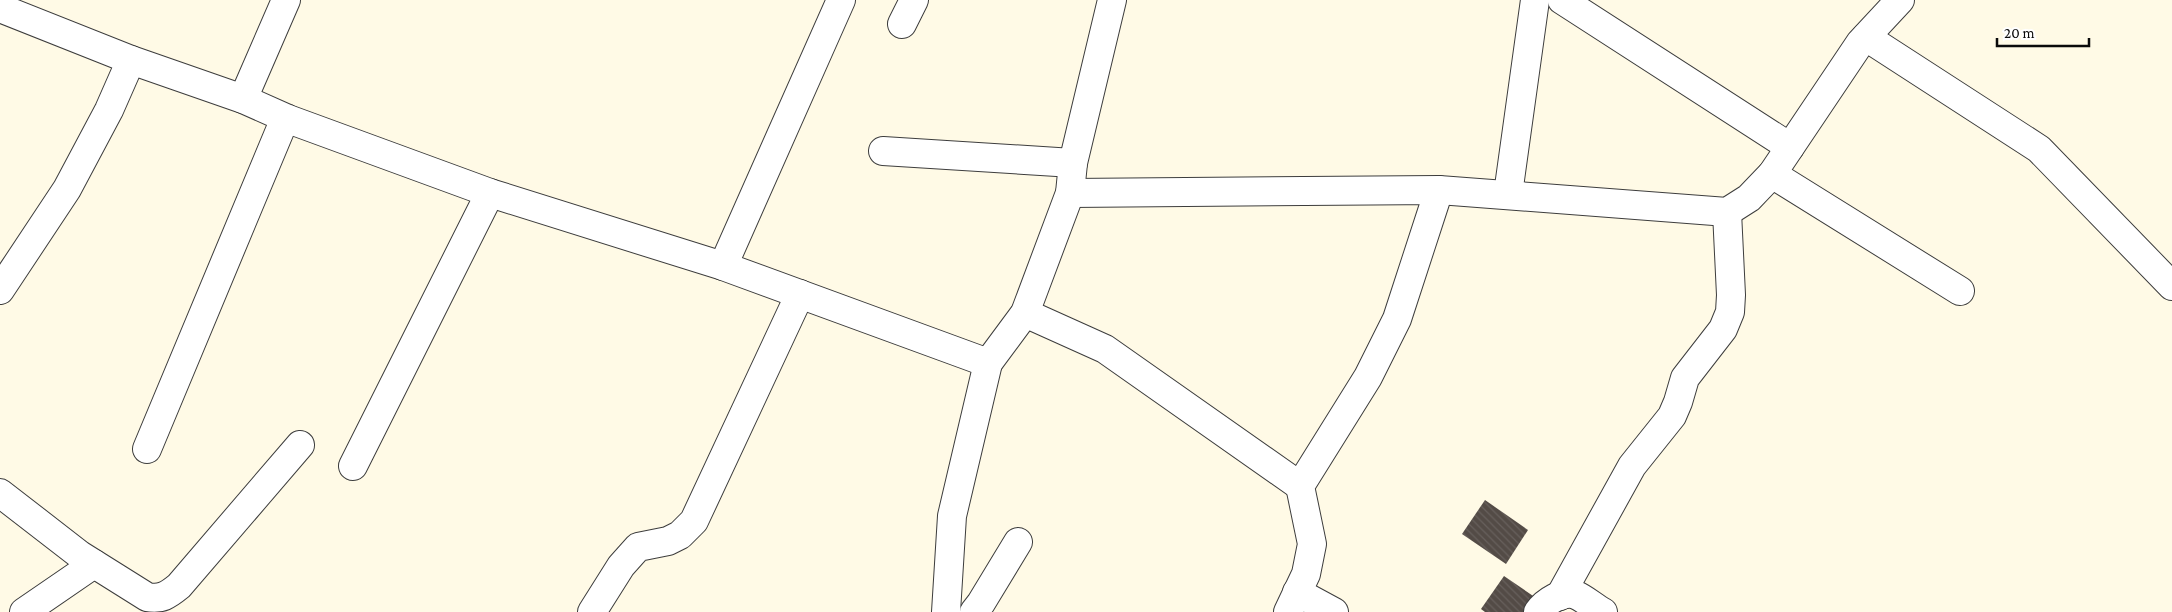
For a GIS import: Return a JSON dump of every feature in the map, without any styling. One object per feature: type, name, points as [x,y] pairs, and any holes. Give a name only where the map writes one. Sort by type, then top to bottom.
[{"type":"street","points":[[243,99],[286,0]]},
{"type":"street","points":[[723,266],[841,0]]},
{"type":"street","points":[[902,24],[914,0]]},
{"type":"street","points":[[946,612],[952,516],[988,362],[1024,313],[1070,193],[1073,162],[1112,0]]},
{"type":"street","points":[[1508,194],[1535,0]]},
{"type":"street","points":[[1562,0],[1790,147]]},
{"type":"street","points":[[1070,193],[1439,190],[1728,212],[1749,198],[1772,174],[1860,43],[1900,0]]},
{"type":"street","points":[[0,8],[131,60],[243,99],[288,119],[490,193],[723,266],[988,362]]},
{"type":"street","points":[[1866,37],[2039,149],[2172,286]]},
{"type":"street","points":[[3,281],[67,189],[109,110],[131,60]]},
{"type":"street","points":[[147,448],[281,128],[288,119]]},
{"type":"street","points":[[883,151],[1073,162]]},
{"type":"street","points":[[1772,174],[1960,291]]},
{"type":"street","points":[[1300,486],[1368,377],[1396,319],[1439,190]]},
{"type":"street","points":[[353,466],[490,193]]},
{"type":"street","points":[[1549,604],[1632,466],[1672,416],[1678,402],[1684,378],[1723,329],[1730,312],[1731,294],[1728,212]]},
{"type":"street","points":[[592,612],[621,566],[638,547],[668,541],[680,535],[694,521],[800,294]]},
{"type":"street","points":[[1024,313],[1105,349],[1300,486],[1312,544],[1306,574],[1293,602],[1334,612]]},
{"type":"street","points":[[1,497],[94,564],[147,597],[157,600],[168,595],[179,586],[300,445]]},
{"type":"street","points":[[974,612],[981,604],[1018,542]]},
{"type":"street","points":[[24,612],[94,564]]},
{"type":"street","points":[[1549,604],[1574,594],[1603,612]]},
{"type":"building","points":[[1485,500],[1528,530],[1506,564],[1462,534]]},
{"type":"building","points":[[1504,576],[1539,600],[1531,612],[1485,612],[1481,609]]}]
